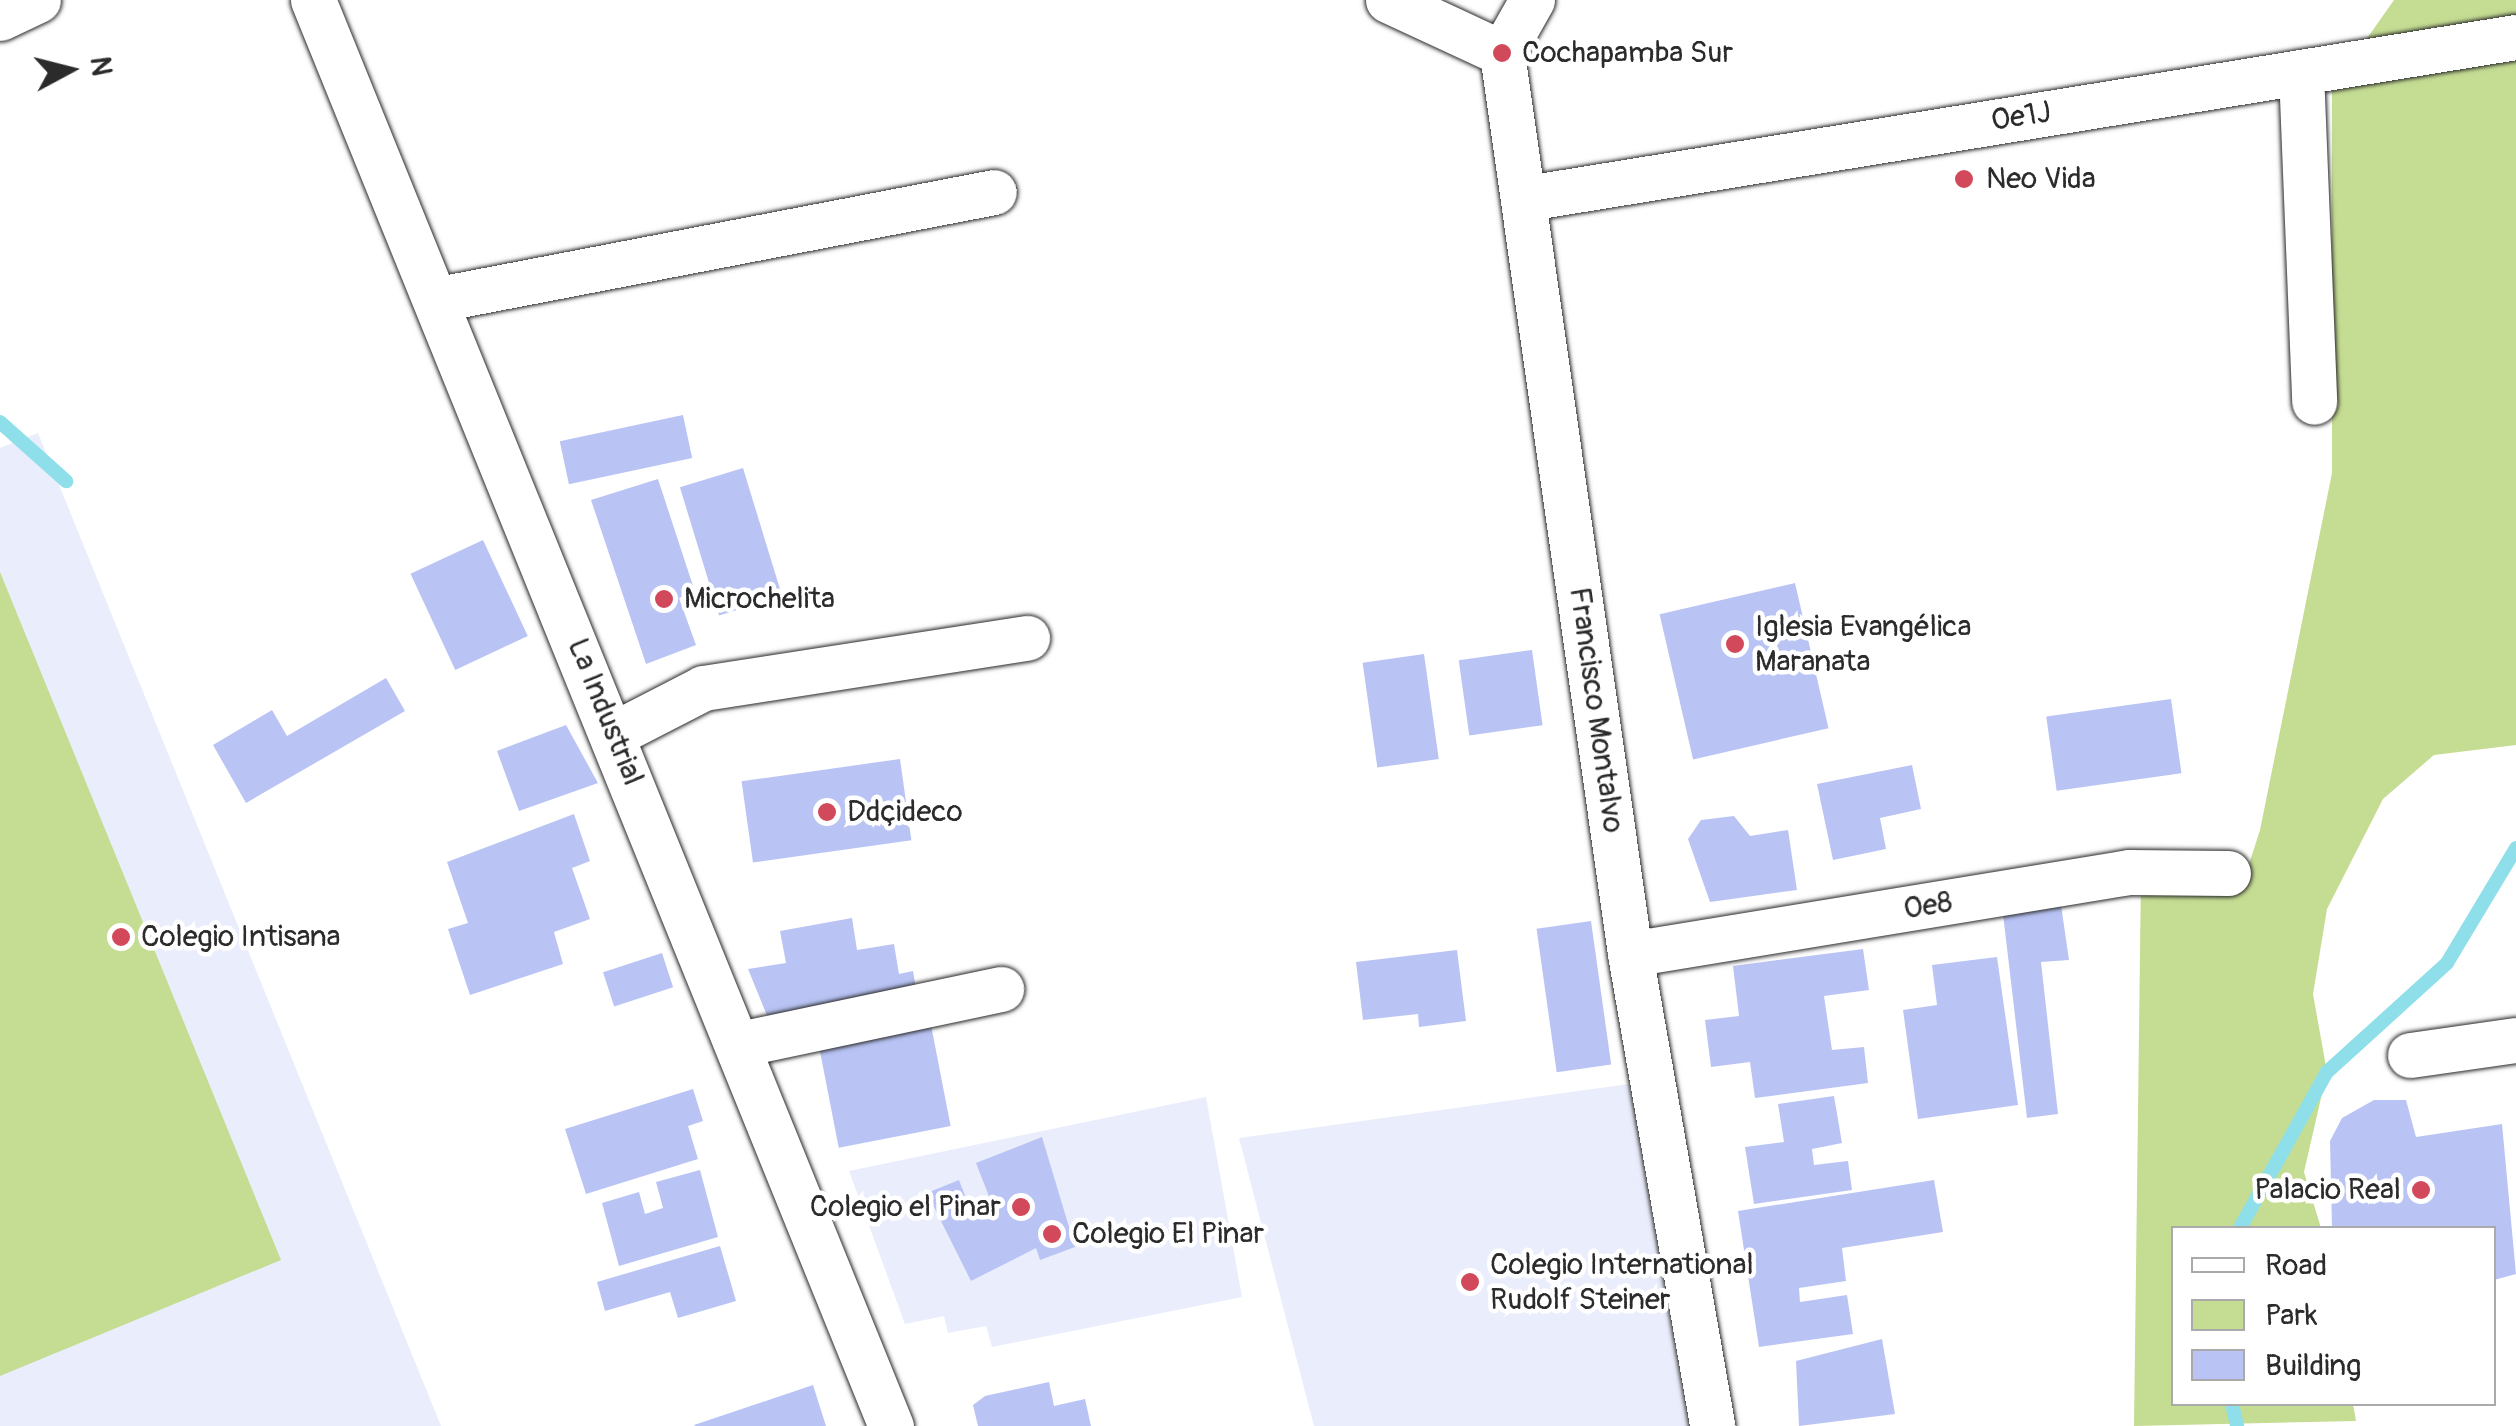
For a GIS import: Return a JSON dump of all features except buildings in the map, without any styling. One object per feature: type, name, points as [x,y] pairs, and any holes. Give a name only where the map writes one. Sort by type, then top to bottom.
[{"type":"street","points":[[0,18],[38,0]]},
{"type":"street","name":"La Industrial","points":[[313,0],[439,299],[891,1426]]},
{"type":"street","points":[[1388,0],[1502,54],[1532,0]]},
{"type":"street","name":"Oe1J","points":[[1527,198],[2516,37]]},
{"type":"street","name":"Francisco Montalvo","points":[[1502,54],[1527,198],[1630,954],[1712,1426]]},
{"type":"street","points":[[2301,72],[2314,402]]},
{"type":"street","points":[[439,299],[994,192]]},
{"type":"street","points":[[614,734],[703,688],[1027,638]]},
{"type":"street","name":"Oe8","points":[[1630,954],[2130,872],[2228,873]]},
{"type":"street","points":[[740,1044],[1001,989]]},
{"type":"street","points":[[2410,1054],[2516,1040]]},
{"type":"shaded area","name":"Colegio Intisana","points":[[38,433],[441,1426],[0,1426],[0,448]]},
{"type":"shaded area","name":"Colegio International Rudolf Steiner","points":[[1629,1084],[1688,1426],[1314,1426],[1239,1138]]},
{"type":"shaded area","name":"Colegio El Pinar","points":[[1206,1097],[1242,1297],[992,1347],[986,1326],[948,1333],[944,1316],[905,1324],[849,1171]]},
{"type":"green space","points":[[2394,0],[2516,0],[2516,745],[2434,755],[2383,799],[2327,909],[2313,994],[2327,1072],[2304,1172],[2320,1226],[2171,1226],[2171,1406],[2353,1406],[2356,1421],[2134,1426],[2141,874],[2241,889],[2260,830],[2332,473],[2332,88]]},
{"type":"green space","points":[[0,572],[281,1260],[0,1376]]},
{"type":"waterway","points":[[0,422],[66,481]]},
{"type":"waterway","points":[[2241,1226],[2327,1072],[2447,963],[2516,848]]},
{"type":"waterway","points":[[2232,1406],[2237,1426]]},
{"type":"place","name":"Cochapamba Sur","points":[[1502,53]]},
{"type":"place","name":"Neo Vida","points":[[1964,179]]},
{"type":"place","name":"Microchelita","points":[[664,599]]},
{"type":"place","name":"Iglesia Evangélica Maranata","points":[[1735,644]]},
{"type":"place","name":"Ddçideco","points":[[827,812]]},
{"type":"place","name":"Colegio Intisana","points":[[121,937]]},
{"type":"place","name":"Palacio Real","points":[[2421,1190]]},
{"type":"place","name":"Colegio el Pinar","points":[[1021,1207]]},
{"type":"place","name":"Colegio El Pinar","points":[[1052,1234]]},
{"type":"place","name":"Colegio International Rudolf Steiner","points":[[1470,1282]]}]
